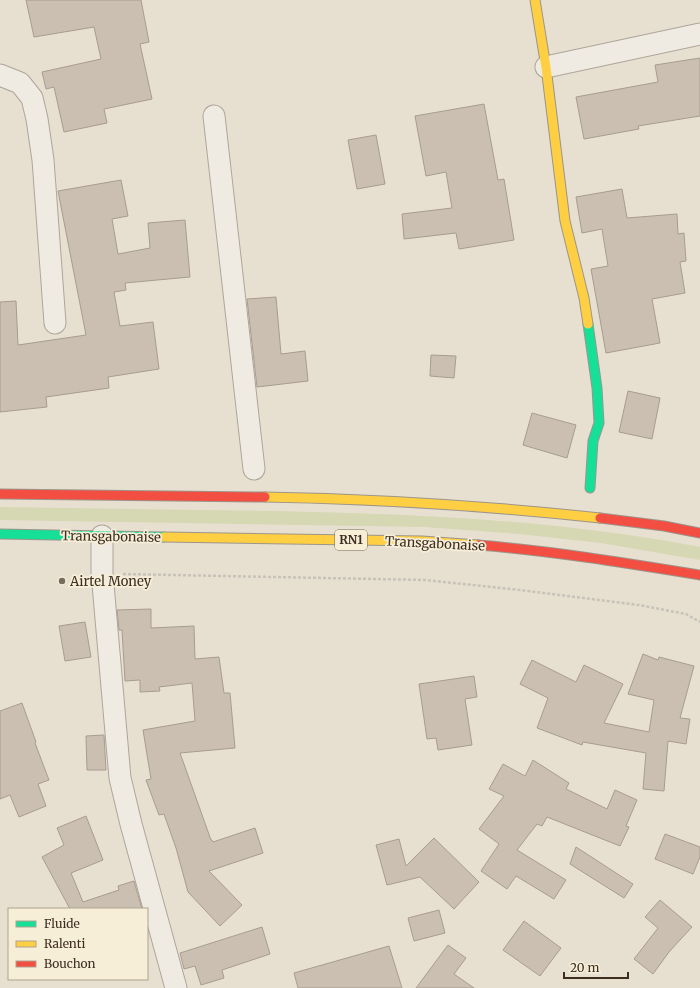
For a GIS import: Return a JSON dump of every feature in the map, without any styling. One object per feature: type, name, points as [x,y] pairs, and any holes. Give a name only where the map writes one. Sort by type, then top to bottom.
[{"type":"main road","points":[[535,0],[546,67],[550,111],[565,221],[584,298],[597,388],[599,423],[593,441],[590,488]]},
{"type":"main road","points":[[0,494],[424,502],[588,517],[680,528],[700,533]]},
{"type":"main road","name":"Transgabonaise","points":[[0,534],[422,541],[517,548],[615,561],[700,575]]},
{"type":"street","points":[[546,67],[700,34]]},
{"type":"street","points":[[0,75],[20,83],[32,98],[37,119],[43,160],[55,323]]},
{"type":"street","points":[[214,116],[254,469]]},
{"type":"street","points":[[102,536],[102,573],[120,778],[131,824],[176,988]]},
{"type":"path","points":[[102,573],[425,580],[639,605],[686,614],[700,622]]},
{"type":"green space","points":[[0,507],[329,512],[489,520],[595,530],[700,547],[700,560],[601,543],[519,534],[424,527],[0,520]]},
{"type":"building","points":[[26,0],[141,0],[149,42],[140,44],[152,99],[104,109],[107,123],[64,132],[54,87],[46,89],[42,72],[101,59],[94,27],[34,37]]},
{"type":"building","points":[[700,58],[700,116],[638,126],[639,129],[584,139],[576,97],[658,82],[655,65]]},
{"type":"building","points":[[484,104],[498,180],[504,179],[514,240],[459,249],[456,233],[404,239],[402,214],[452,208],[446,172],[426,176],[415,116]]},
{"type":"building","points":[[376,135],[385,184],[357,189],[348,140]]},
{"type":"building","points":[[121,180],[128,216],[112,219],[118,254],[150,248],[148,223],[185,220],[190,277],[125,283],[126,290],[114,292],[120,326],[153,322],[159,369],[108,377],[109,388],[46,397],[47,407],[0,412],[0,302],[16,301],[18,345],[86,335],[58,191]]},
{"type":"building","points":[[622,189],[627,218],[677,214],[678,234],[684,233],[686,261],[680,262],[685,293],[652,299],[660,343],[606,353],[591,269],[608,266],[602,229],[582,233],[576,197]]},
{"type":"building","points":[[276,297],[281,354],[305,351],[308,381],[257,387],[247,299]]},
{"type":"building","points":[[431,355],[456,356],[454,378],[430,376]]},
{"type":"building","points":[[628,391],[660,398],[652,439],[619,432]]},
{"type":"building","points":[[532,413],[576,425],[567,458],[523,445]]},
{"type":"building","points":[[151,609],[151,628],[194,626],[195,659],[219,657],[224,693],[230,693],[235,748],[180,753],[211,840],[213,842],[255,828],[263,853],[209,871],[242,905],[220,926],[188,892],[176,848],[164,814],[159,815],[146,780],[151,779],[143,730],[195,721],[192,683],[159,687],[160,691],[140,692],[140,680],[125,681],[122,630],[119,630],[117,610]]},
{"type":"building","points":[[85,622],[91,657],[65,661],[59,626]]},
{"type":"building","points":[[643,654],[658,660],[659,657],[694,666],[680,718],[690,719],[686,744],[668,741],[664,791],[643,789],[646,753],[583,742],[582,745],[537,728],[548,698],[520,684],[532,660],[576,682],[584,665],[623,684],[604,723],[649,732],[654,700],[628,694]]},
{"type":"building","points":[[474,676],[477,697],[465,699],[472,745],[438,750],[436,738],[427,739],[419,684]]},
{"type":"building","points":[[22,703],[49,780],[38,784],[46,806],[19,817],[10,795],[0,799],[0,711]]},
{"type":"building","points":[[104,735],[106,770],[87,770],[86,736]]},
{"type":"building","points":[[533,760],[569,783],[566,789],[607,809],[615,790],[637,800],[626,826],[629,827],[620,846],[547,817],[542,826],[537,824],[517,850],[566,880],[554,899],[516,876],[507,889],[481,871],[499,844],[479,829],[504,796],[489,789],[503,764],[525,776]]},
{"type":"building","points":[[86,816],[103,860],[71,873],[83,902],[119,890],[118,886],[134,881],[142,908],[69,908],[42,857],[64,845],[57,828]]},
{"type":"building","points":[[665,834],[700,847],[700,857],[693,874],[655,859]]},
{"type":"building","points":[[434,838],[479,882],[454,909],[420,877],[387,885],[376,845],[399,839],[406,866]]},
{"type":"building","points":[[576,847],[633,884],[624,898],[570,864]]},
{"type":"building","points":[[660,900],[692,927],[669,952],[653,974],[634,959],[658,928],[645,917]]},
{"type":"building","points":[[439,910],[445,933],[414,941],[408,918]]},
{"type":"building","points":[[524,921],[561,948],[540,976],[503,950]]},
{"type":"building","points":[[262,927],[270,954],[222,970],[224,978],[201,985],[195,966],[184,969],[180,953]]},
{"type":"building","points":[[448,945],[466,958],[454,974],[474,988],[416,988]]},
{"type":"building","points":[[389,946],[402,988],[298,988],[294,973]]},
{"type":"traffic: fast","points":[[588,324],[597,388],[599,423],[593,441],[590,488]]},
{"type":"traffic: fast","points":[[0,534],[164,537]]},
{"type":"traffic: slow","points":[[535,0],[546,67],[565,221],[584,298],[588,324]]},
{"type":"traffic: slow","points":[[265,497],[349,499],[433,504],[600,518]]},
{"type":"traffic: slow","points":[[164,537],[422,541],[478,545]]},
{"type":"traffic: jam","points":[[0,494],[265,497]]},
{"type":"traffic: jam","points":[[600,518],[664,526],[700,533]]},
{"type":"traffic: jam","points":[[478,545],[562,554],[700,575]]},
{"type":"place","name":"Airtel Money","points":[[62,581]]}]
